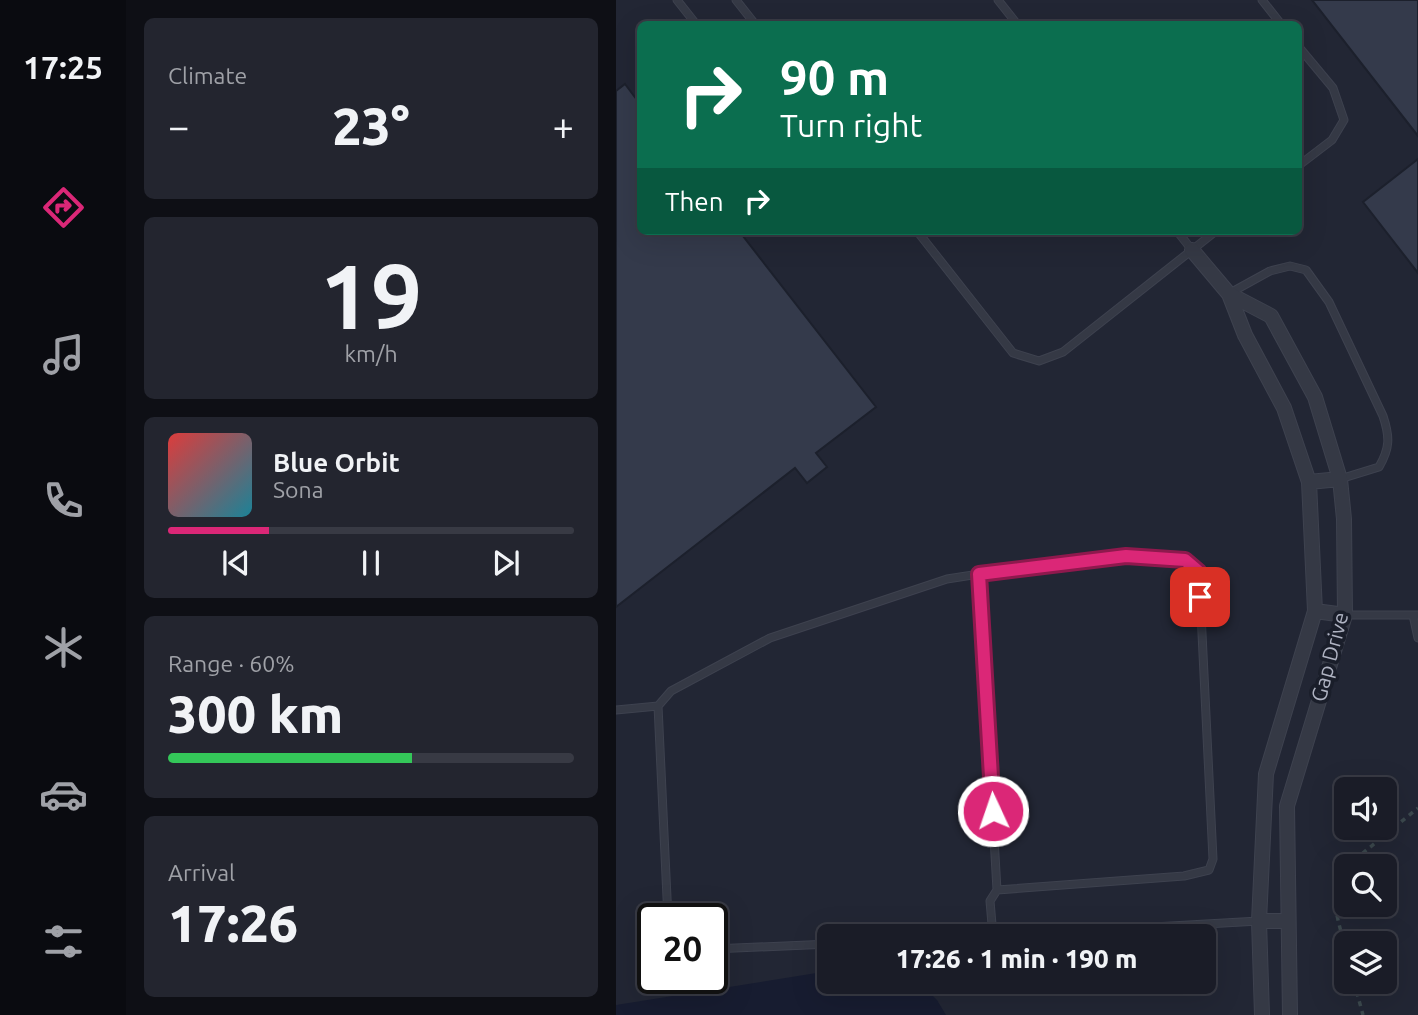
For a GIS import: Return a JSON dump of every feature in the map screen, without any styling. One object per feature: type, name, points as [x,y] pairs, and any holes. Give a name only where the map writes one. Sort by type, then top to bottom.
[{"type":"street","name":"Gap Drive","points":[[1192,250],[1229,294],[1245,335],[1284,408],[1309,482],[1315,611],[1266,774],[1259,921],[1262,1015]]},
{"type":"street","name":"Gap Drive","points":[[1229,294],[1271,316],[1315,397],[1340,479],[1344,519],[1345,615],[1287,806],[1290,1015]]},
{"type":"street","points":[[1309,482],[1340,479]]},
{"type":"street","points":[[1315,611],[1345,615]]},
{"type":"street","points":[[1259,921],[1287,921]]},
{"type":"lane","points":[[677,0],[694,21]]},
{"type":"lane","points":[[736,0],[753,21]]},
{"type":"lane","points":[[998,0],[1015,21]]},
{"type":"lane","points":[[1262,0],[1279,21]]},
{"type":"lane","points":[[1302,51],[1333,88],[1344,120],[1332,140],[1302,163]]},
{"type":"lane","points":[[920,235],[1013,353],[1039,361],[1063,352],[1211,235]]},
{"type":"lane","points":[[1180,235],[1192,250]]},
{"type":"lane","points":[[1229,294],[1270,271],[1290,266],[1306,270],[1329,303],[1384,416],[1389,435],[1388,451],[1378,467],[1340,479]]},
{"type":"lane","points":[[666,903],[658,706],[671,691],[770,638],[947,579],[1126,556],[1185,560],[1199,572],[1213,859],[1209,870],[1184,876],[998,890]]},
{"type":"lane","points":[[979,574],[998,890],[990,901],[993,924]]},
{"type":"lane","points":[[1345,615],[1416,615],[1418,638]]},
{"type":"lane","points":[[616,710],[658,706]]},
{"type":"lane","points":[[1206,924],[1259,921]]},
{"type":"lane","points":[[728,948],[817,945]]},
{"type":"path","points":[[1362,854],[1418,808]]},
{"type":"path","points":[[1357,994],[1363,1015]]},
{"type":"water","points":[[817,973],[817,994],[931,994],[946,1015],[616,1015],[616,1005],[685,994],[728,994],[728,987]]},
{"type":"building","points":[[1312,0],[1418,0],[1418,136]]},
{"type":"building","points":[[625,84],[637,100],[637,235],[742,235],[876,407],[816,453],[827,467],[807,483],[795,468],[616,607],[616,91]]},
{"type":"building","points":[[1418,159],[1418,273],[1363,202]]},
{"type":"route","points":[[993,811],[979,574],[1126,556],[1185,560],[1199,572],[1200,597]]}]
